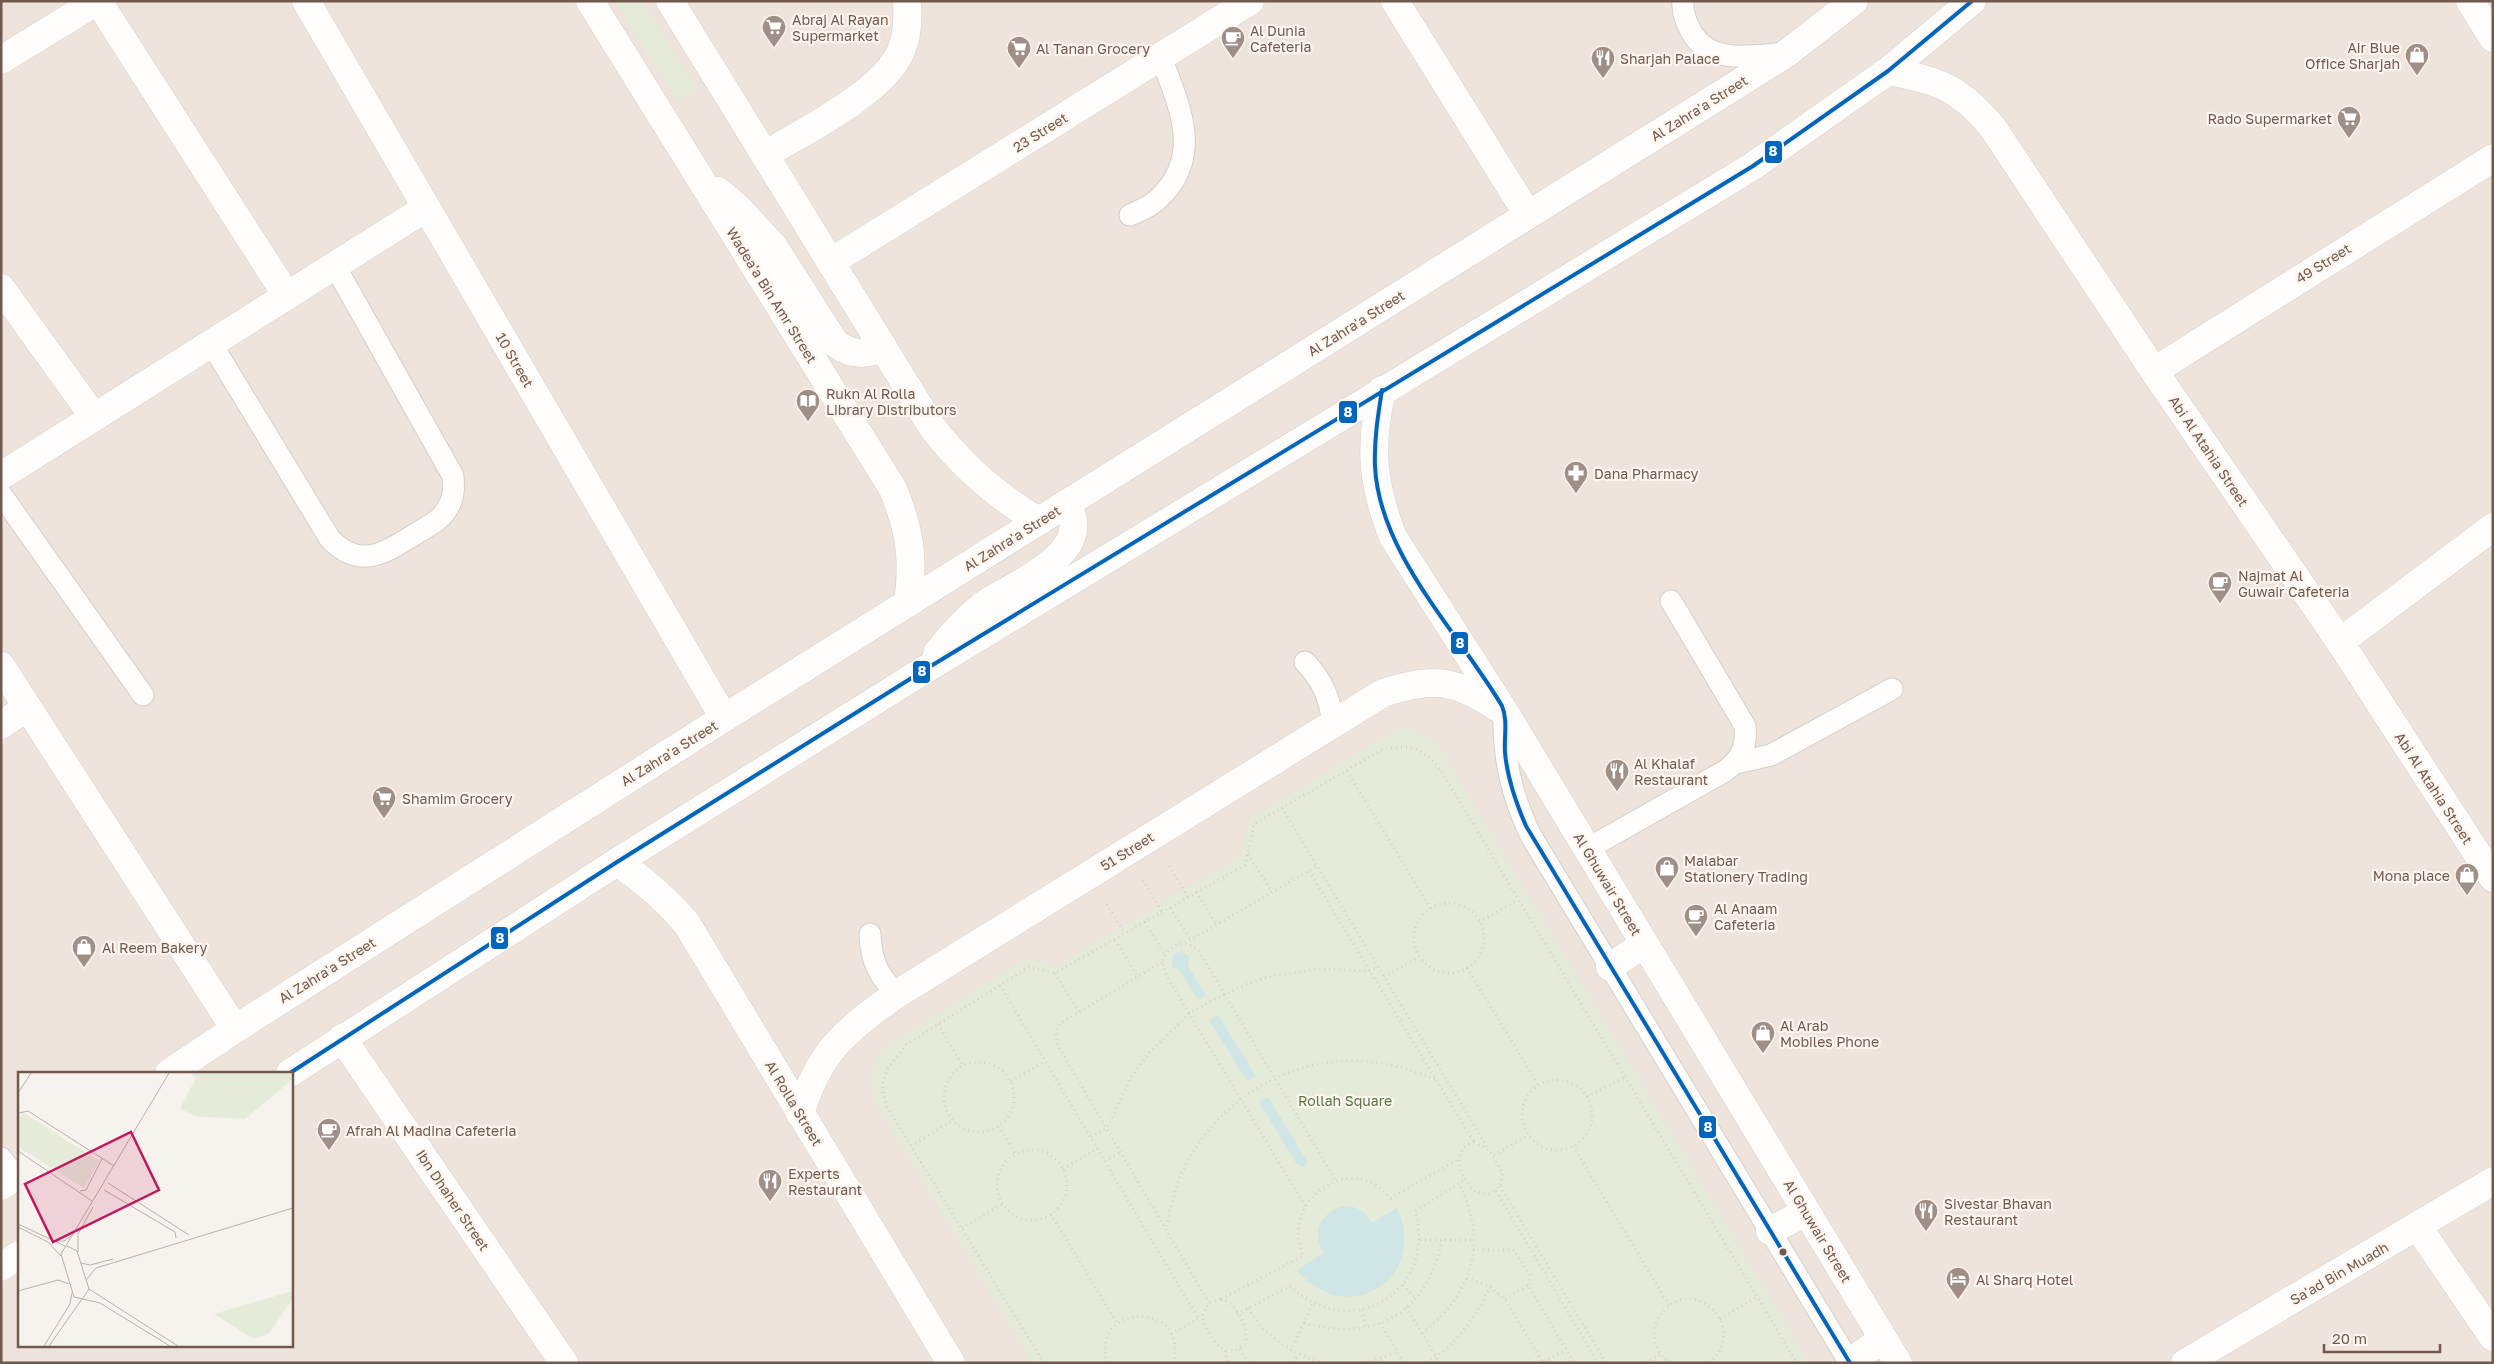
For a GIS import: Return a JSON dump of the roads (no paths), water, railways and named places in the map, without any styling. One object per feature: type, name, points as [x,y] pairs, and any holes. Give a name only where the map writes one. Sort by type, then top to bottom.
[{"type":"street","points":[[1,60],[98,1],[287,296]]},
{"type":"street","name":"10 Street","points":[[306,1],[724,718]]},
{"type":"street","name":"Wadea'a Bin Amr Street","points":[[590,1],[893,489],[904,514],[911,543],[912,573],[908,603]]},
{"type":"street","points":[[670,1],[932,427],[950,450],[991,490],[1039,521]]},
{"type":"street","points":[[765,155],[862,94],[885,75],[901,51],[908,23],[907,1]]},
{"type":"street","name":"23 Street","points":[[830,262],[1250,1]]},
{"type":"street","points":[[1395,1],[1528,215]]},
{"type":"street","name":"Al Zahra'a Street","points":[[170,1072],[724,718],[1787,53],[1854,1]]},
{"type":"street","points":[[291,1072],[616,862],[926,669],[1753,166],[1888,71],[1972,1]]},
{"type":"street","points":[[2470,4],[2493,38]]},
{"type":"street","name":"Abi Al Atahia Street","points":[[1888,71],[1920,76],[1949,88],[1974,105],[1993,128],[2154,370],[2340,642],[2493,878]]},
{"type":"street","name":"49 Street","points":[[2154,370],[2493,158]]},
{"type":"street","points":[[699,177],[740,209],[774,247],[835,343],[843,349],[864,354],[883,347]]},
{"type":"street","points":[[1,476],[426,208]]},
{"type":"street","points":[[1,288],[94,417]]},
{"type":"street","name":"Al Ghuwair Street","points":[[1382,390],[1375,419],[1373,449],[1375,480],[1382,509],[1393,537],[1504,711],[1898,1363]]},
{"type":"street","points":[[926,669],[946,642],[969,617],[1044,567],[1067,547],[1074,534],[1075,524],[1073,515],[1066,504]]},
{"type":"street","points":[[2340,642],[2493,527]]},
{"type":"street","points":[[1,666],[235,1029]]},
{"type":"street","name":"51 Street","points":[[800,1114],[814,1074],[826,1055],[856,1024],[897,994],[1383,693],[1413,683],[1445,683],[1476,693],[1504,711]]},
{"type":"street","points":[[1,724],[27,707]]},
{"type":"street","name":"Al Rolla Street","points":[[616,862],[643,879],[666,900],[687,924],[950,1363]]},
{"type":"street","points":[[1610,967],[1644,944]]},
{"type":"street","name":"Ibn Dhaher Street","points":[[342,1038],[564,1363]]},
{"type":"street","name":"Sa'ad Bin Muadh","points":[[2185,1363],[2493,1181]]},
{"type":"street","points":[[1770,1231],[1806,1212]]},
{"type":"street","points":[[2418,1227],[2493,1337]]},
{"type":"street","points":[[1,1267],[18,1256]]},
{"type":"street","points":[[1850,1362],[1884,1339]]},
{"type":"lane","points":[[1684,1],[1686,21],[1693,35],[1704,46],[1717,53],[1748,56],[1787,53]]},
{"type":"lane","points":[[1130,215],[1157,201],[1176,178],[1186,148],[1183,118],[1161,57]]},
{"type":"lane","points":[[211,343],[330,539],[338,548],[360,556],[383,553],[429,526],[440,519],[452,500],[453,476],[335,266]]},
{"type":"lane","points":[[1,494],[143,695]]},
{"type":"lane","points":[[1671,601],[1745,726],[1746,739],[1743,752],[1736,763]]},
{"type":"lane","points":[[1306,662],[1326,690],[1331,706],[1332,724]]},
{"type":"lane","points":[[1587,849],[1736,763],[1771,755],[1892,689]]},
{"type":"lane","points":[[1504,711],[1506,763],[1520,813],[1531,836],[1850,1362]]},
{"type":"lane","points":[[870,934],[871,951],[876,968],[885,982],[897,994]]},
{"type":"place","name":"Abraj Al Rayan Supermarket","points":[[774,48]]},
{"type":"place","name":"Al Dunia Cafeteria","points":[[1233,59]]},
{"type":"place","name":"Al Tanan Grocery","points":[[1019,69]]},
{"type":"place","name":"Air Blue Office Sharjah","points":[[2417,76]]},
{"type":"place","name":"Sharjah Palace","points":[[1603,79]]},
{"type":"place","name":"Rado Supermarket","points":[[2349,139]]},
{"type":"place","name":"Rukn Al Rolla Library Distributors","points":[[808,422]]},
{"type":"place","name":"Dana Pharmacy","points":[[1576,494]]},
{"type":"place","name":"Najmat Al Guwair Cafeteria","points":[[2220,604]]},
{"type":"place","name":"Al Khalaf Restaurant","points":[[1617,792]]},
{"type":"place","name":"Shamim Grocery","points":[[384,819]]},
{"type":"place","name":"Malabar Stationery Trading","points":[[1667,889]]},
{"type":"place","name":"Mona place","points":[[2467,896]]},
{"type":"place","name":"Al Anaam Cafeteria","points":[[1696,937]]},
{"type":"place","name":"Al Reem Bakery","points":[[84,968]]},
{"type":"place","name":"Al Arab Mobiles Phone","points":[[1763,1054]]},
{"type":"place","name":"Afrah Al Madina Cafeteria","points":[[329,1151]]},
{"type":"place","name":"Experts Restaurant","points":[[770,1202]]},
{"type":"place","name":"Sivestar Bhavan Restaurant","points":[[1926,1232]]},
{"type":"place","name":"Al Sharq Hotel","points":[[1958,1300]]},
{"type":"park label","name":"Rollah Square","points":[[1345,1100]]}]
